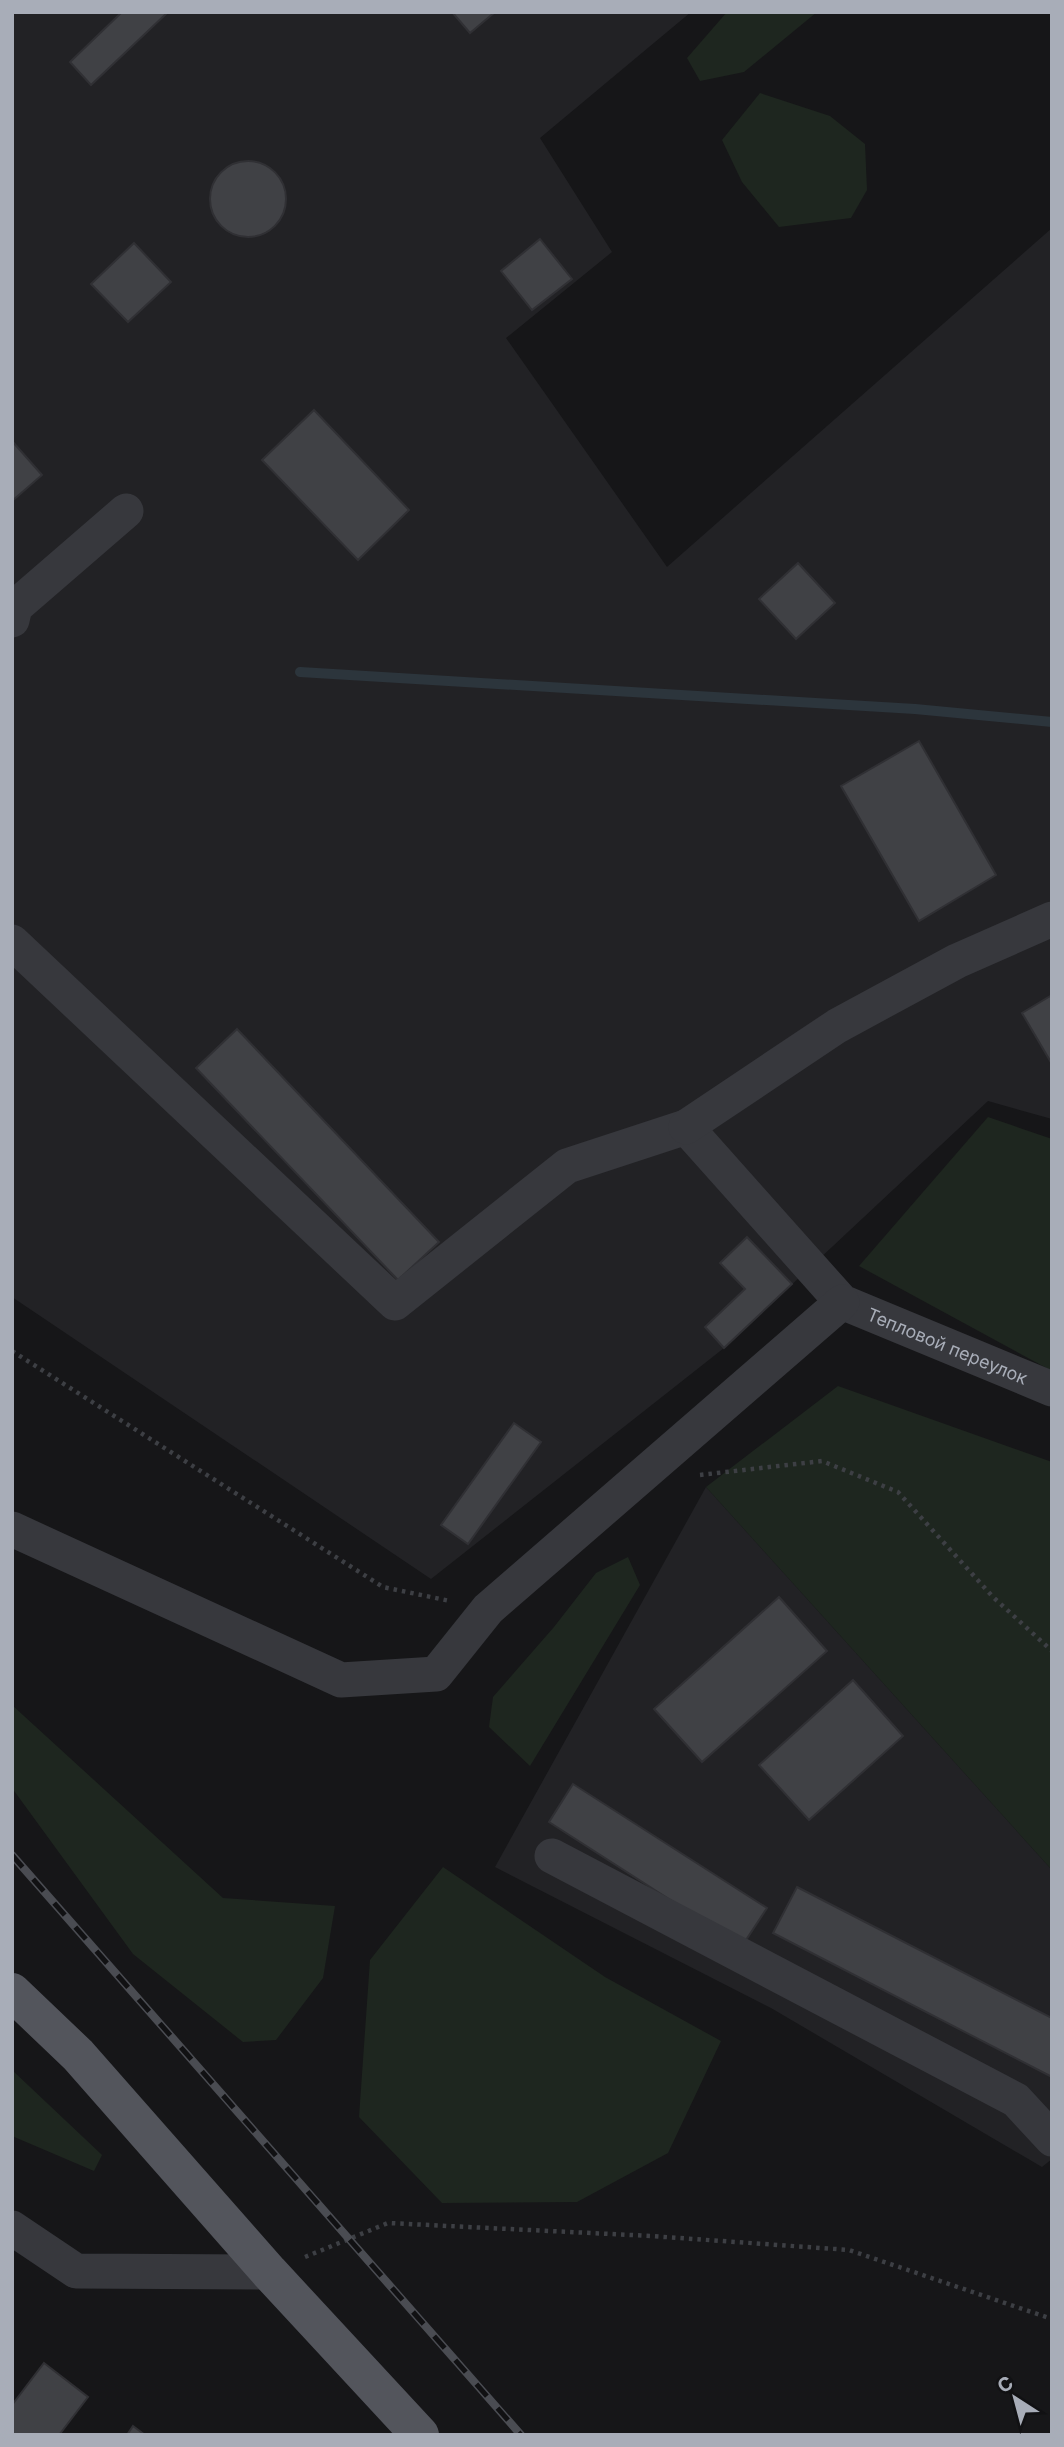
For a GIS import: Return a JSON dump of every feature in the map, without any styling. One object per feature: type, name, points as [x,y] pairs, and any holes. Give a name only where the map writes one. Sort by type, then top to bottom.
[{"type":"main road","points":[[12,1992],[78,2055],[269,2272],[420,2435]]},
{"type":"street","points":[[12,620],[15,607],[126,511]]},
{"type":"street","points":[[12,942],[395,1303],[567,1166],[687,1127],[836,1026],[957,961],[1052,919]]},
{"type":"street","points":[[12,1529],[341,1680],[436,1674],[488,1609],[842,1303],[687,1127]]},
{"type":"street","name":"Тепловой переулок","points":[[842,1303],[1052,1389]]},
{"type":"street","points":[[552,1856],[1016,2100],[1052,2139]]},
{"type":"street","points":[[12,2228],[76,2271],[269,2272]]},
{"type":"path","points":[[12,1350],[383,1587],[488,1609]]},
{"type":"path","points":[[642,1476],[682,1477],[822,1461],[898,1492],[993,1597],[1052,1651]]},
{"type":"path","points":[[269,2272],[388,2222],[651,2236],[849,2250],[1052,2319]]},
{"type":"shaded area","points":[[12,12],[691,12],[540,138],[612,252],[506,338],[667,567],[1052,228],[1052,1119],[988,1101],[724,1348],[431,1579],[12,1297]]},
{"type":"shaded area","points":[[727,12],[817,12],[744,72],[700,81],[687,58]]},
{"type":"shaded area","points":[[760,93],[830,116],[865,144],[867,190],[851,218],[779,227],[742,182],[722,140]]},
{"type":"shaded area","points":[[988,1117],[1052,1139],[1052,1371],[859,1266]]},
{"type":"shaded area","points":[[838,1386],[1052,1462],[1052,1870],[706,1487]]},
{"type":"shaded area","points":[[706,1487],[1052,1870],[1052,2159],[1042,2167],[771,2008],[495,1867]]},
{"type":"shaded area","points":[[628,1557],[640,1585],[530,1766],[489,1727],[493,1697],[554,1627],[596,1573]]},
{"type":"shaded area","points":[[12,1705],[223,1898],[335,1906],[323,1978],[276,2040],[243,2042],[133,1954],[12,1788]]},
{"type":"shaded area","points":[[443,1867],[605,1977],[721,2041],[668,2153],[577,2202],[442,2203],[359,2117],[370,1960]]},
{"type":"shaded area","points":[[12,2070],[102,2155],[94,2171],[12,2136]]},
{"type":"building","points":[[122,12],[168,12],[91,85],[70,62]]},
{"type":"building","points":[[452,12],[495,12],[470,33]]},
{"type":"building","points":[[248,161],[263,164],[275,172],[283,184],[286,199],[283,214],[275,226],[263,234],[248,237],[233,234],[221,226],[213,214],[210,199],[213,184],[221,172],[233,164]]},
{"type":"building","points":[[540,239],[572,279],[532,310],[501,271]]},
{"type":"building","points":[[134,243],[171,282],[128,322],[91,284]]},
{"type":"building","points":[[314,410],[409,510],[358,560],[262,460]]},
{"type":"building","points":[[12,441],[42,475],[12,501]]},
{"type":"building","points":[[798,563],[835,603],[796,639],[759,599]]},
{"type":"building","points":[[919,741],[996,875],[919,921],[841,786]]},
{"type":"building","points":[[1052,995],[1052,1064],[1022,1013]]},
{"type":"building","points":[[237,1029],[439,1242],[398,1280],[196,1068]]},
{"type":"building","points":[[747,1237],[792,1284],[724,1348],[705,1327],[745,1289],[720,1263]]},
{"type":"building","points":[[514,1423],[541,1442],[468,1544],[441,1525]]},
{"type":"building","points":[[779,1597],[827,1651],[702,1762],[654,1709]]},
{"type":"building","points":[[853,1680],[903,1736],[809,1820],[759,1765]]},
{"type":"building","points":[[573,1784],[767,1908],[742,1946],[549,1822]]},
{"type":"building","points":[[797,1887],[1052,2018],[1052,2077],[773,1933]]},
{"type":"building","points":[[44,2363],[88,2397],[59,2435],[12,2435],[12,2405]]},
{"type":"building","points":[[133,2426],[145,2435],[127,2435]]},
{"type":"waterway","points":[[300,672],[915,709],[1052,722]]},
{"type":"railway","points":[[12,1855],[521,2435]]}]
